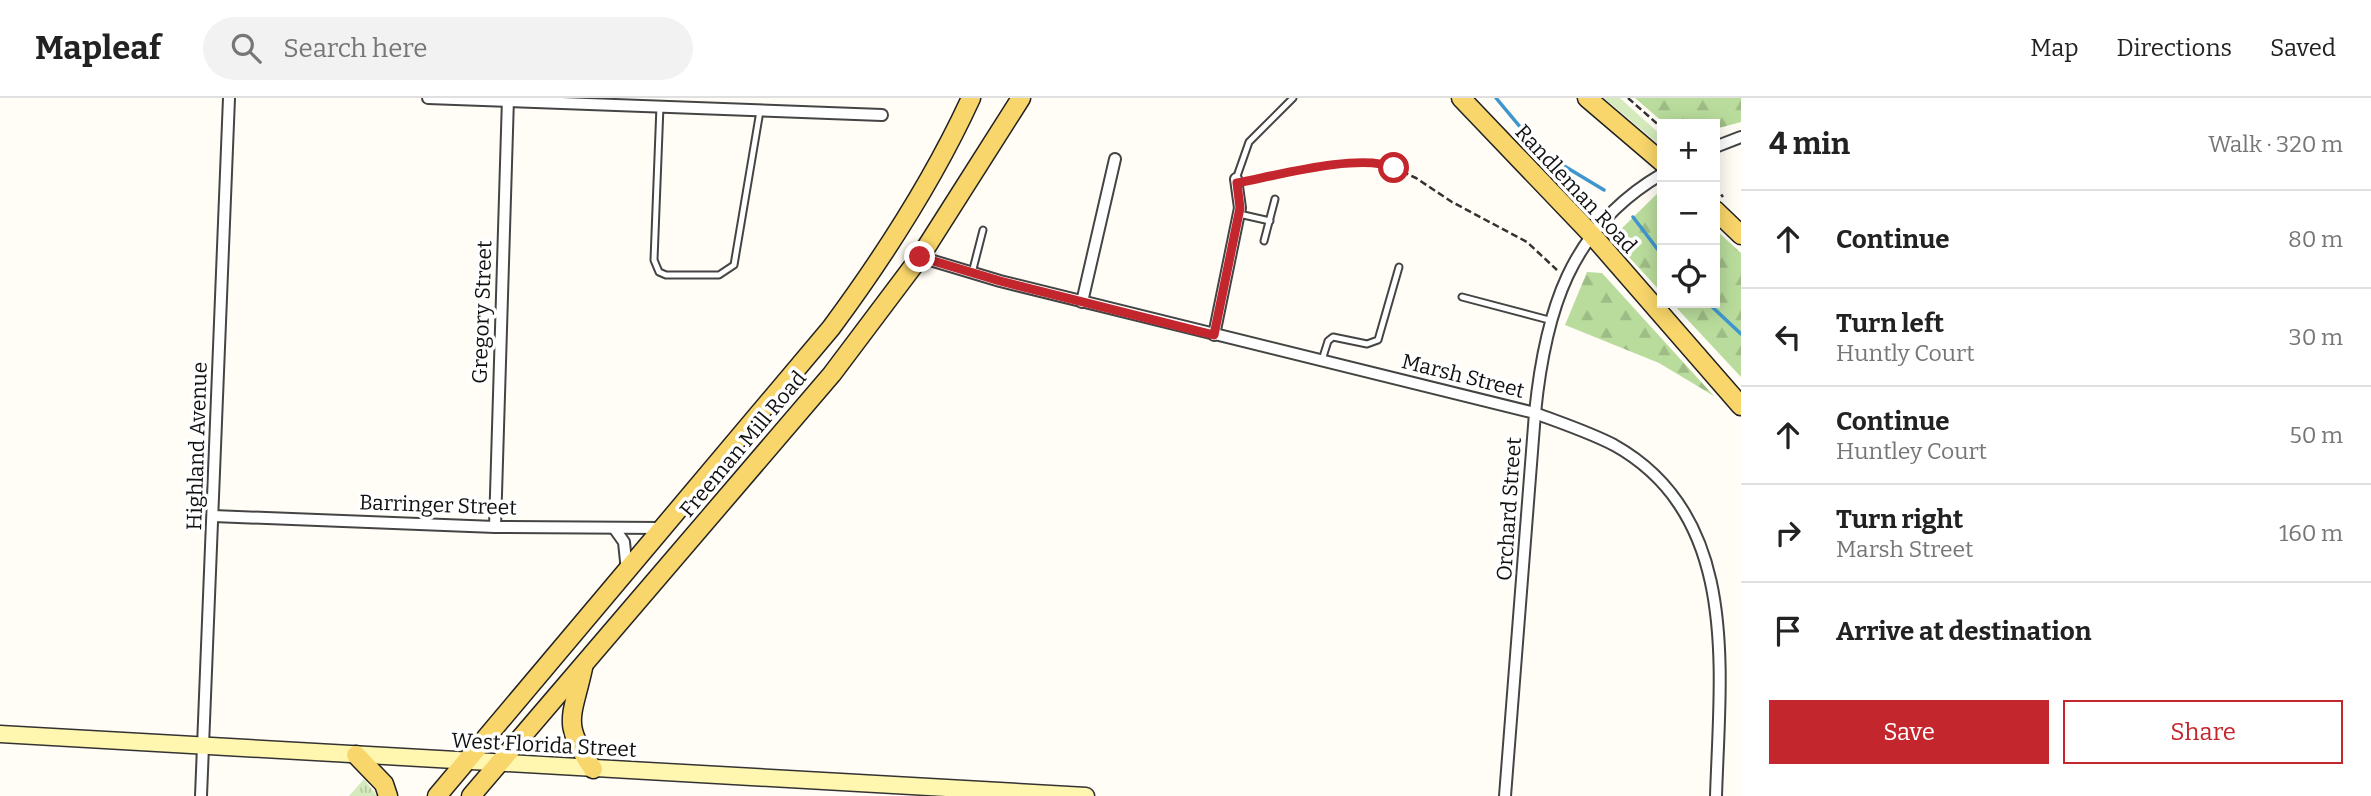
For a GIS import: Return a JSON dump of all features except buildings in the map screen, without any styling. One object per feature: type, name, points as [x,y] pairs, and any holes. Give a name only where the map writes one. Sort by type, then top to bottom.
[{"type":"main road","name":"Freeman Mill Road","points":[[437,796],[753,424],[872,273],[934,174],[971,98]]},
{"type":"main road","name":"Freeman Mill Road","points":[[471,796],[832,374],[920,257],[1021,98]]},
{"type":"main road","name":"Randleman Road","points":[[1461,98],[1592,236],[1741,406]]},
{"type":"main road","points":[[1587,98],[1657,158]]},
{"type":"main road","points":[[1720,215],[1741,235]]},
{"type":"main road","points":[[584,664],[572,706],[570,725],[575,743],[593,769]]},
{"type":"main road","name":"West Florida Street","points":[[0,734],[593,769],[848,790],[1086,796]]},
{"type":"main road","points":[[356,755],[384,784],[388,796]]},
{"type":"street","name":"Highland Avenue","points":[[201,796],[229,98]]},
{"type":"street","points":[[428,98],[882,115]]},
{"type":"street","points":[[784,111],[785,98]]},
{"type":"street","name":"Gregory Street","points":[[495,527],[508,99]]},
{"type":"street","points":[[1720,145],[1741,137]]},
{"type":"street","points":[[1082,302],[1115,159]]},
{"type":"street","name":"Orchard Street","points":[[1505,796],[1535,413],[1549,320],[1564,278],[1592,236],[1619,207],[1657,178]]},
{"type":"street","points":[[1214,335],[1239,211],[1236,181]]},
{"type":"street","name":"Marsh Street","points":[[920,257],[1082,302],[1535,413],[1616,446],[1649,468],[1678,495],[1700,531],[1715,569],[1721,609],[1716,796]]},
{"type":"street","name":"Barringer Street","points":[[214,516],[495,527],[662,528]]},
{"type":"street","points":[[614,528],[624,542],[627,571]]},
{"type":"lane","points":[[1236,181],[1249,142],[1293,98]]},
{"type":"lane","points":[[660,106],[654,260],[659,272],[666,275],[719,275],[734,265],[760,110]]},
{"type":"lane","points":[[1265,241],[1275,199]]},
{"type":"lane","points":[[1239,211],[1269,221]]},
{"type":"lane","points":[[972,273],[983,229]]},
{"type":"lane","points":[[1322,360],[1328,341],[1333,337],[1367,344],[1378,340],[1399,267]]},
{"type":"lane","points":[[1462,297],[1549,320]]},
{"type":"path","points":[[1628,98],[1657,124]]},
{"type":"path","points":[[1236,181],[1352,163],[1381,162],[1416,178],[1452,202],[1527,242],[1564,278]]},
{"type":"green space","points":[[1604,98],[1620,98],[1657,131],[1657,143]]},
{"type":"green space","points":[[1635,98],[1741,98],[1741,122],[1720,128],[1720,119],[1659,119]]},
{"type":"green space","points":[[1657,194],[1657,288],[1617,244],[1617,233]]},
{"type":"green space","points":[[1720,234],[1741,253],[1741,377],[1677,308],[1720,308]]},
{"type":"green space","points":[[1587,272],[1602,273],[1714,396],[1659,363],[1565,325]]},
{"type":"green space","points":[[364,779],[377,796],[349,796]]},
{"type":"waterway","points":[[1496,98],[1541,152],[1604,190]]},
{"type":"waterway","points":[[1633,217],[1657,248]]},
{"type":"waterway","points":[[1713,308],[1741,334]]},
{"type":"route","points":[[920,257],[1000,281],[1214,335],[1240,208],[1237,183],[1352,163],[1381,162],[1394,168]]}]
